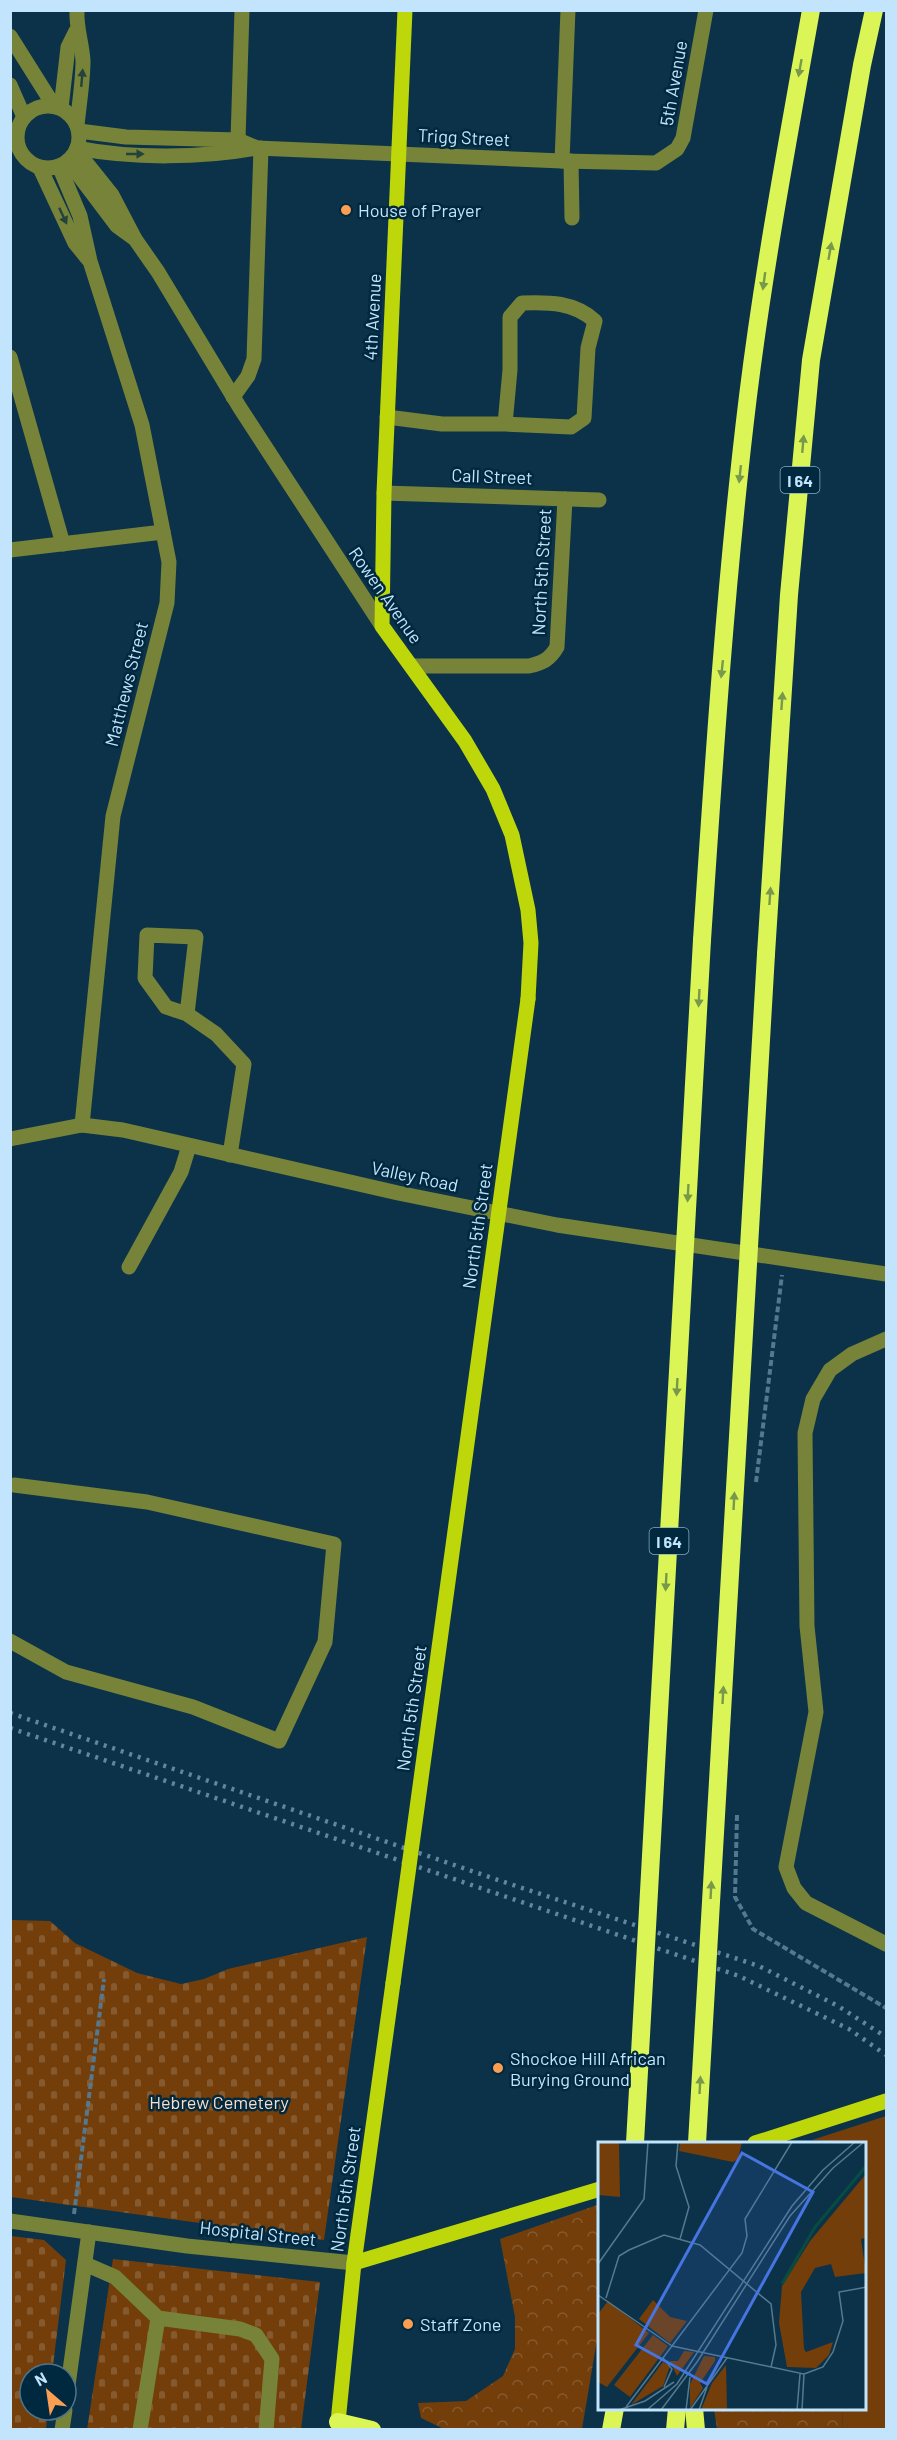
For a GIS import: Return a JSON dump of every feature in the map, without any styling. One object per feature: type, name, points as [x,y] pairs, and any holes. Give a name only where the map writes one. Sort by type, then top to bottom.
[{"type":"highway","name":"I 64","points":[[635,2142],[702,940],[717,718],[748,397],[768,252],[811,10]]},
{"type":"highway","name":"I 64","points":[[697,2142],[789,595],[811,360],[862,65],[874,10]]},
{"type":"highway","points":[[611,2430],[617,2410]]},
{"type":"highway","points":[[617,2410],[618,2430]]},
{"type":"highway","points":[[675,2430],[677,2410]]},
{"type":"highway","points":[[694,2410],[696,2430]]},
{"type":"highway","points":[[337,2427],[372,2430]]},
{"type":"main road","name":"4th Avenue","points":[[382,626],[384,493],[405,10]]},
{"type":"main road","name":"Rowen Avenue","points":[[382,626],[465,741],[493,789],[512,835],[528,910],[531,943],[528,999]]},
{"type":"main road","name":"North 5th Street","points":[[337,2427],[354,2263],[528,999]]},
{"type":"main road","points":[[758,2142],[886,2101]]},
{"type":"main road","name":"Hospital Street","points":[[354,2263],[598,2190]]},
{"type":"street","points":[[57,107],[69,47],[76,31],[77,10]]},
{"type":"street","points":[[238,140],[242,10]]},
{"type":"street","points":[[568,10],[567,161],[572,218]]},
{"type":"street","name":"5th Avenue","points":[[667,157],[677,149],[683,138],[706,10]]},
{"type":"street","points":[[76,31],[81,42],[83,63],[78,129],[70,157],[40,168],[15,153],[17,134],[24,117],[37,108],[57,107],[68,112],[78,129]]},
{"type":"street","points":[[10,36],[57,107]]},
{"type":"street","points":[[10,85],[24,117]]},
{"type":"street","name":"Trigg Street","points":[[78,129],[126,137],[238,140],[259,148]]},
{"type":"street","points":[[233,397],[248,376],[254,359],[259,148]]},
{"type":"street","name":"Trigg Street","points":[[70,157],[229,153],[259,148],[656,163],[667,157]]},
{"type":"street","name":"Rowen Avenue","points":[[70,157],[112,195],[135,239],[158,272],[233,397],[382,626]]},
{"type":"street","name":"Matthews Street","points":[[70,157],[90,261],[142,424],[169,562],[167,603],[112,816],[82,1125]]},
{"type":"street","name":"Matthews Street","points":[[40,168],[75,243],[90,261]]},
{"type":"street","points":[[387,417],[442,424],[571,427],[584,418],[588,348],[595,321],[586,312],[555,302],[522,303],[510,317],[510,370],[506,424]]},
{"type":"street","points":[[10,357],[63,544]]},
{"type":"street","name":"Call Street","points":[[384,493],[599,500]]},
{"type":"street","name":"North 5th Street","points":[[412,666],[529,666],[547,660],[557,647],[565,498]]},
{"type":"street","points":[[10,550],[164,531]]},
{"type":"street","points":[[187,1014],[196,937],[147,934],[145,978],[166,1007],[187,1014],[216,1034],[244,1064],[230,1155]]},
{"type":"street","name":"Valley Road","points":[[10,1139],[82,1125],[123,1130],[557,1224],[886,1274]]},
{"type":"street","points":[[129,1267],[181,1173],[189,1146]]},
{"type":"street","points":[[886,1339],[852,1354],[830,1370],[813,1400],[805,1433],[807,1626],[816,1712],[786,1868],[794,1888],[806,1903],[886,1944]]},
{"type":"street","points":[[10,1641],[66,1672],[193,1707],[279,1742],[325,1642],[334,1544],[147,1502],[12,1488]]},
{"type":"street","name":"Hospital Street","points":[[10,2221],[187,2246],[354,2263]]},
{"type":"street","points":[[71,2362],[89,2232]]},
{"type":"street","points":[[85,2264],[115,2277],[158,2318],[229,2327],[256,2335],[272,2359],[266,2430]]},
{"type":"street","points":[[140,2430],[158,2318]]},
{"type":"path","points":[[756,1483],[783,1259]]},
{"type":"path","points":[[737,1814],[735,1897],[753,1929],[886,2008]]},
{"type":"path","points":[[72,2229],[104,1979]]},
{"type":"green space","name":"Hebrew Cemetery","points":[[11,1920],[50,1921],[75,1943],[137,1973],[181,1984],[204,1979],[228,1969],[367,1937],[324,2240],[11,2197]]},
{"type":"green space","points":[[886,2116],[886,2429],[842,2429],[843,2410],[867,2410],[867,2142],[812,2140]]},
{"type":"green space","points":[[598,2205],[598,2334],[582,2429],[444,2429],[421,2418],[418,2403],[466,2401],[503,2376],[515,2349],[515,2317],[500,2239]]},
{"type":"green space","points":[[11,2236],[44,2240],[66,2260],[53,2362],[18,2362],[18,2422],[47,2422],[46,2429],[11,2429]]},
{"type":"green space","points":[[113,2259],[320,2282],[301,2429],[87,2430]]},
{"type":"green space","points":[[714,2410],[843,2410],[842,2429],[717,2429]]},
{"type":"railway","points":[[10,1713],[501,1881],[759,1966],[838,2006],[886,2037]]},
{"type":"railway","points":[[10,1728],[739,1976],[849,2029],[886,2055]]},
{"type":"place","name":"House of Prayer","points":[[346,210]]},
{"type":"place","name":"Shockoe Hill African Burying Ground","points":[[498,2068]]},
{"type":"place","name":"Staff Zone","points":[[408,2324]]}]
